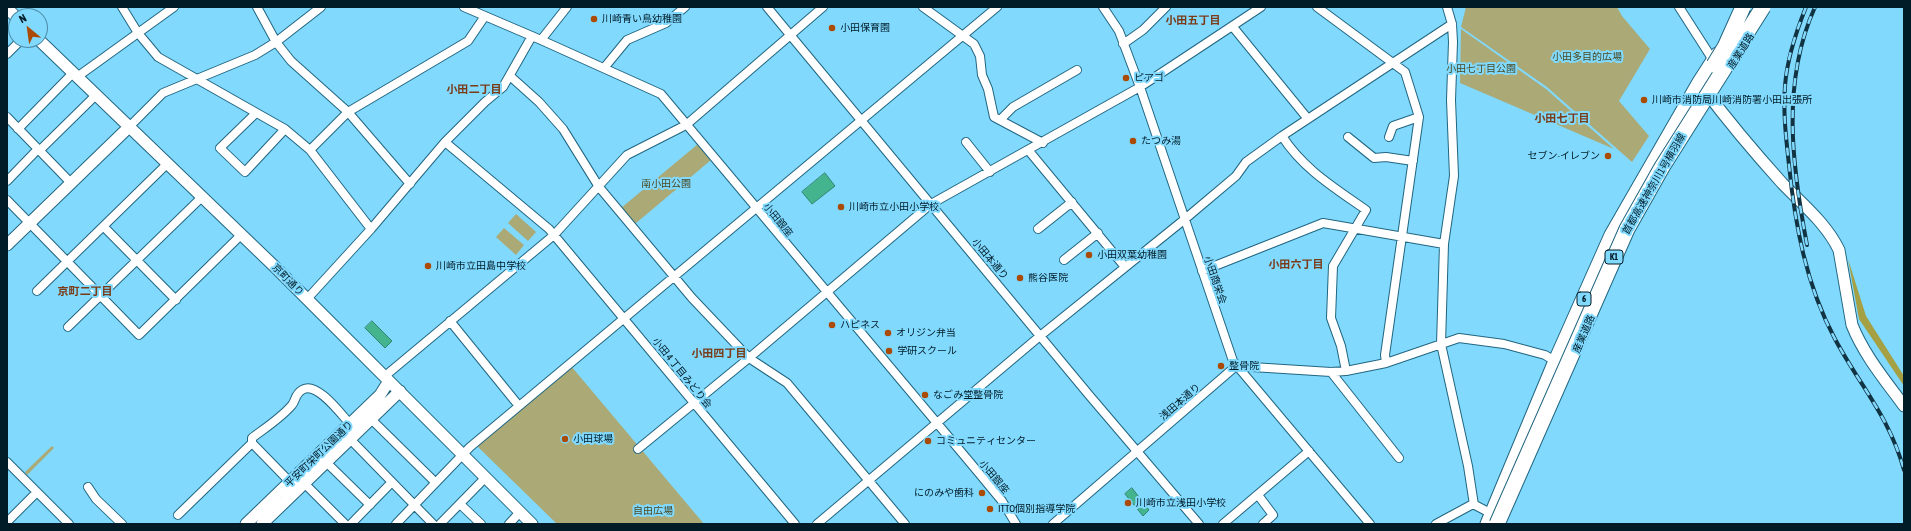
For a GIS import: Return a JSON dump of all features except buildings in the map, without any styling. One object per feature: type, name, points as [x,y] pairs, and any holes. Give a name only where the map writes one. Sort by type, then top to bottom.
[{"type":"highway","name":"首都高速神奈川1号横羽線","points":[[1494,521],[1621,222],[1656,158],[1725,47],[1744,7]]},
{"type":"highway","name":"首都高速神奈川1号横羽線","points":[[1494,521],[1627,229],[1662,167],[1763,7]]},
{"type":"main road","name":"産業道路","points":[[1494,521],[1555,361],[1611,235],[1744,7]]},
{"type":"main road","name":"産業道路","points":[[1494,521],[1568,370],[1626,235],[1670,161],[1758,24],[1766,7]]},
{"type":"street","points":[[122,7],[138,33],[158,56],[285,129],[310,150],[336,186],[371,228]]},
{"type":"street","points":[[18,129],[75,75],[174,7]]},
{"type":"street","points":[[257,7],[276,42],[295,65],[348,112],[410,184]]},
{"type":"street","points":[[7,245],[162,93],[255,55],[276,42],[321,7]]},
{"type":"street","name":"小田銀座","points":[[464,7],[476,10],[485,16],[661,94],[1002,502],[1016,524]]},
{"type":"street","points":[[541,40],[567,7]]},
{"type":"street","points":[[604,68],[627,40],[666,23],[685,7]]},
{"type":"street","name":"小田本通り","points":[[766,7],[1199,524]]},
{"type":"street","points":[[387,379],[450,321],[554,235],[627,155],[686,125],[823,7]]},
{"type":"street","points":[[923,7],[964,35],[974,44],[980,56],[982,75],[988,89],[994,118],[1043,143]]},
{"type":"street","points":[[396,524],[462,454],[997,7]]},
{"type":"street","name":"小田商栄会","points":[[1103,7],[1118,31],[1140,87],[1225,340],[1236,366],[1370,524]]},
{"type":"street","points":[[1124,44],[1143,30],[1166,7]]},
{"type":"street","points":[[638,449],[749,358],[931,204],[1029,151],[1140,87],[1233,27],[1261,7]]},
{"type":"street","points":[[1317,7],[1394,62],[1405,72],[1419,117],[1385,355],[1386,363]]},
{"type":"street","points":[[1447,7],[1452,24],[1453,42],[1451,100],[1454,176],[1444,244],[1441,344],[1468,466],[1473,504],[1494,521]]},
{"type":"street","points":[[1679,7],[1713,60]]},
{"type":"street","points":[[310,150],[348,112],[468,41],[485,16]]},
{"type":"street","points":[[817,524],[1040,336],[1236,176],[1246,162],[1282,136],[1452,24]]},
{"type":"street","points":[[1233,27],[1308,119]]},
{"type":"street","points":[[307,299],[410,184],[445,142],[485,102],[503,87],[532,36]]},
{"type":"street","name":"京町通り","points":[[47,48],[241,234],[532,524]]},
{"type":"street","points":[[1000,120],[1014,107],[1077,70]]},
{"type":"street","points":[[510,76],[539,102],[563,129],[599,186],[674,277],[749,358],[787,384],[905,524]]},
{"type":"street","points":[[1699,82],[1711,99],[1757,154],[1823,225],[1835,242],[1839,250],[1852,325],[1855,333],[1872,361],[1904,406]]},
{"type":"street","points":[[7,181],[96,95]]},
{"type":"street","points":[[256,112],[220,148],[245,172],[285,129]]},
{"type":"street","points":[[7,117],[71,183]]},
{"type":"street","points":[[1389,137],[1393,126],[1419,117]]},
{"type":"street","points":[[1282,136],[1289,147],[1316,176],[1366,210],[1354,228],[1333,266],[1332,274],[1331,318],[1341,346],[1346,371]]},
{"type":"street","points":[[1348,136],[1374,158],[1386,157],[1412,161]]},
{"type":"street","name":"小田 4 丁目みどり会","points":[[445,142],[554,235],[795,524]]},
{"type":"street","points":[[966,142],[990,172]]},
{"type":"street","points":[[1029,151],[1125,267]]},
{"type":"street","points":[[37,291],[167,164]]},
{"type":"street","points":[[68,327],[202,197]]},
{"type":"street","points":[[7,200],[139,335],[241,234]]},
{"type":"street","points":[[1038,229],[1072,202]]},
{"type":"street","points":[[1202,271],[1323,223],[1444,244]]},
{"type":"street","points":[[104,227],[176,300]]},
{"type":"street","points":[[1064,260],[1098,233]]},
{"type":"street","points":[[450,321],[519,406]]},
{"type":"street","points":[[1236,366],[1331,372],[1346,371],[1386,363],[1460,338],[1504,344],[1545,355],[1568,370]]},
{"type":"street","name":"浅田本通り","points":[[1053,524],[1236,366]]},
{"type":"street","points":[[1331,372],[1399,458]]},
{"type":"street","name":"平安町栄町公園通り","points":[[246,524],[380,396],[387,379]]},
{"type":"street","points":[[178,515],[252,443],[252,438],[291,407],[297,393],[306,388],[312,387],[319,391],[350,424]]},
{"type":"street","name":"平安町栄町公園通り","points":[[262,524],[400,391]]},
{"type":"street","points":[[371,419],[435,482]]},
{"type":"street","points":[[350,439],[434,524]]},
{"type":"street","points":[[252,443],[290,482]]},
{"type":"street","points":[[1223,524],[1309,451]]},
{"type":"street","points":[[7,462],[69,524]]},
{"type":"street","points":[[326,462],[370,505]]},
{"type":"street","points":[[440,524],[486,477]]},
{"type":"street","points":[[351,524],[392,482]]},
{"type":"street","points":[[304,483],[345,524]]},
{"type":"street","points":[[88,487],[96,499],[122,524]]},
{"type":"street","points":[[7,522],[38,492]]},
{"type":"street","points":[[1258,495],[1273,515],[1263,524]]},
{"type":"street","points":[[460,504],[480,524]]},
{"type":"street","points":[[1436,524],[1473,504]]},
{"type":"street","points":[[509,524],[520,512]]},
{"type":"green space","name":"小田多目的広場","points":[[1466,7],[1617,7],[1622,16],[1650,49],[1619,101],[1649,136],[1632,162],[1547,87],[1461,27]]},
{"type":"green space","name":"小田七丁目公園","points":[[1461,29],[1546,89],[1614,149],[1460,83]]},
{"type":"green space","name":"南小田公園","points":[[698,144],[711,160],[635,224],[621,208]]},
{"type":"green space","points":[[516,214],[536,232],[528,241],[508,223]]},
{"type":"green space","points":[[504,228],[524,245],[516,255],[496,237]]},
{"type":"green space","name":"自由広場","points":[[571,366],[704,524],[557,524],[478,447],[478,443]]},
{"type":"green space","points":[[52,446],[54,448],[27,475],[25,472]]},
{"type":"shaded area","points":[[825,173],[835,186],[812,204],[802,192]]},
{"type":"shaded area","points":[[1848,259],[1866,316],[1904,376],[1904,386],[1859,319]]},
{"type":"shaded area","points":[[372,321],[392,341],[385,348],[365,328]]},
{"type":"shaded area","points":[[1132,488],[1149,510],[1143,516],[1125,494]]},
{"type":"railway","points":[[1806,7],[1795,36],[1790,55],[1784,96],[1787,145],[1792,187],[1803,254],[1816,297],[1825,318],[1835,339],[1882,417],[1898,451],[1904,470]]},
{"type":"railway","points":[[1807,245],[1797,185],[1794,155],[1794,94],[1797,65],[1804,36],[1815,7]]},
{"type":"place","name":"川崎青い鳥幼稚園","points":[[594,19]]},
{"type":"place","name":"小田保育園","points":[[832,28]]},
{"type":"place","name":"ピアゴ","points":[[1126,78]]},
{"type":"place","name":"川崎市消防局川崎消防署小田出張所","points":[[1644,100]]},
{"type":"place","name":"たつみ湯","points":[[1133,141]]},
{"type":"place","name":"セブン-イレブン","points":[[1608,156]]},
{"type":"place","name":"川崎市立小田小学校","points":[[841,207]]},
{"type":"place","name":"小田双葉幼稚園","points":[[1089,255]]},
{"type":"place","name":"川崎市立田島中学校","points":[[428,266]]},
{"type":"place","name":"熊谷医院","points":[[1020,278]]},
{"type":"place","name":"ハピネス","points":[[832,325]]},
{"type":"place","name":"オリジン弁当","points":[[888,333]]},
{"type":"place","name":"学研スクール","points":[[889,351]]},
{"type":"place","name":"整骨院","points":[[1221,366]]},
{"type":"place","name":"なごみ堂整骨院","points":[[925,395]]},
{"type":"place","name":"小田球場","points":[[565,439]]},
{"type":"place","name":"コミュニティセンター","points":[[928,441]]},
{"type":"place","name":"にのみや歯科","points":[[982,493]]},
{"type":"place","name":"川崎市立浅田小学校","points":[[1128,503]]},
{"type":"place","name":"ITTO個別指導学院","points":[[990,509]]},
{"type":"district","name":"小田五丁目","points":[[1193,21]]},
{"type":"district","name":"小田二丁目","points":[[474,90]]},
{"type":"district","name":"小田七丁目","points":[[1562,119]]},
{"type":"district","name":"小田六丁目","points":[[1296,265]]},
{"type":"district","name":"京町二丁目","points":[[85,292]]},
{"type":"district","name":"小田四丁目","points":[[719,354]]}]
